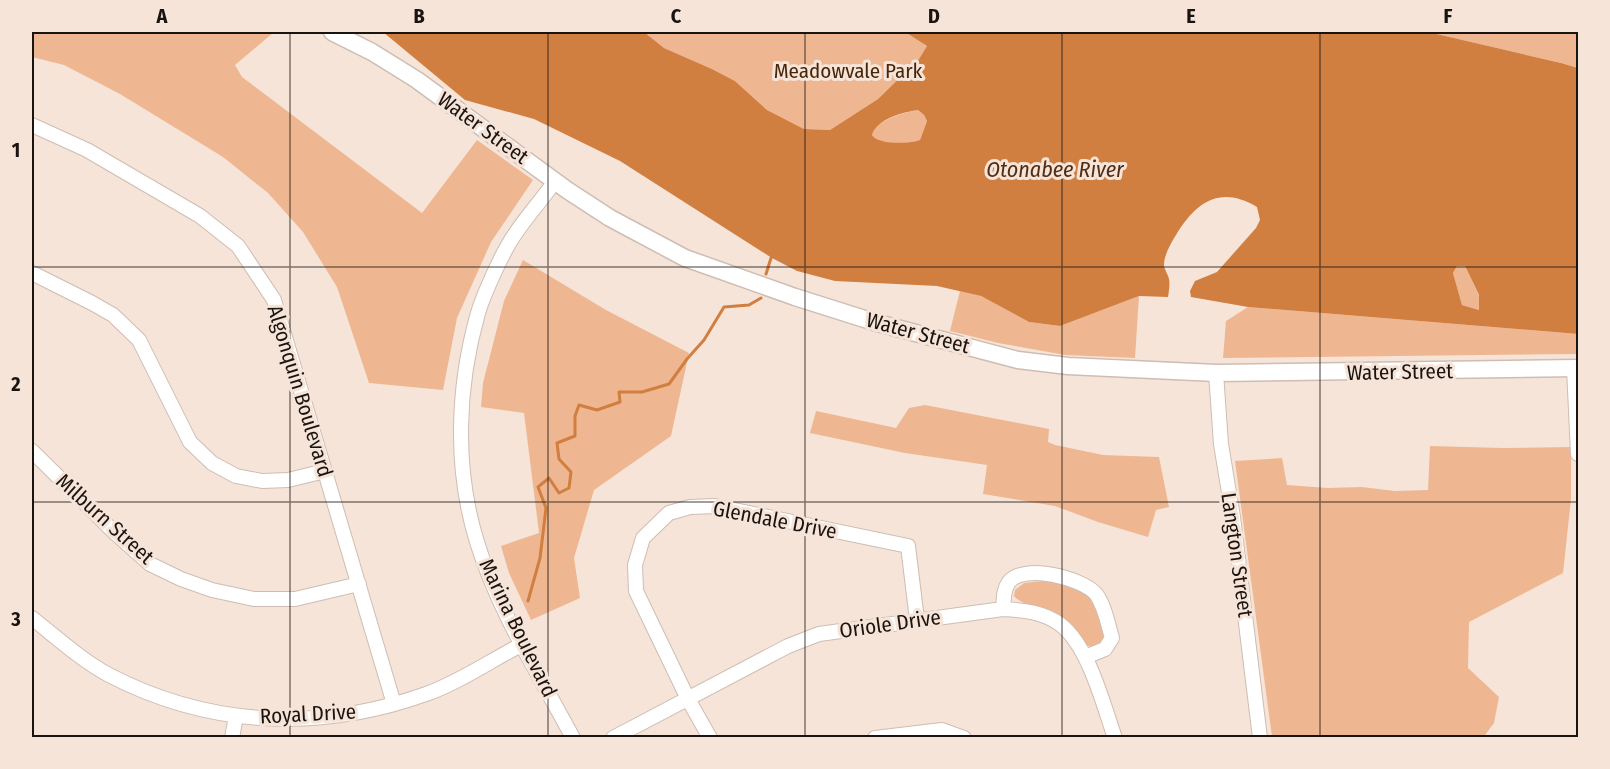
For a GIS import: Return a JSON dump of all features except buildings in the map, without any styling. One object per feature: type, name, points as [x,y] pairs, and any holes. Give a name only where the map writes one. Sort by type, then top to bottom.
[{"type":"main road","name":"Water Street","points":[[332,32],[372,52],[417,80],[555,181],[610,218],[685,258],[874,322],[1018,360],[1068,366],[1216,373],[1576,368]]},
{"type":"street","name":"Algonquin Boulevard","points":[[32,125],[87,150],[200,216],[238,246],[274,300],[393,704]]},
{"type":"street","name":"Marina Boulevard","points":[[555,181],[508,246],[478,312],[463,386],[461,463],[467,503],[477,542],[492,582],[573,738]]},
{"type":"street","points":[[32,273],[113,315],[139,340],[189,442],[212,463],[236,476],[262,481],[288,480],[325,471]]},
{"type":"street","points":[[1576,368],[1578,454]]},
{"type":"street","name":"Langton Street","points":[[1216,373],[1221,444],[1233,517],[1260,738]]},
{"type":"street","name":"Milburn Street","points":[[32,451],[150,564],[181,579],[212,590],[254,599],[295,599],[359,584]]},
{"type":"street","name":"Glendale Drive","points":[[688,699],[636,591],[635,565],[644,538],[658,521],[669,513],[690,507],[715,506],[908,546],[917,620]]},
{"type":"street","points":[[1003,609],[1004,590],[1011,580],[1030,573],[1056,574],[1095,593],[1107,619],[1112,638],[1105,650],[1085,657]]},
{"type":"street","name":"Oriole Drive","points":[[613,738],[788,646],[819,634],[1003,609],[1028,610],[1045,616],[1061,625],[1074,639],[1085,657],[1115,738]]},
{"type":"street","name":"Royal Drive","points":[[32,618],[107,674],[153,694],[185,705],[236,716],[269,720],[341,716],[428,694],[523,644]]},
{"type":"street","points":[[688,699],[710,738]]},
{"type":"street","points":[[232,738],[236,716]]},
{"type":"street","points":[[875,738],[942,730],[964,738]]},
{"type":"green space","points":[[32,32],[274,32],[235,65],[242,77],[422,213],[477,140],[533,180],[491,242],[457,318],[443,390],[369,383],[337,287],[303,232],[268,193],[223,157],[120,94],[64,65],[32,57]]},
{"type":"green space","name":"Meadowvale Park","points":[[644,32],[905,32],[927,46],[919,59],[878,99],[830,130],[804,129],[767,110],[735,81],[664,48]]},
{"type":"green space","points":[[1428,32],[1578,32],[1578,68],[1561,63]]},
{"type":"green space","points":[[918,110],[927,121],[920,140],[894,144],[876,139],[872,135],[875,129],[885,121]]},
{"type":"green space","points":[[523,260],[606,310],[689,353],[671,436],[594,490],[574,558],[580,598],[531,620],[509,573],[501,546],[539,533],[524,413],[481,407],[483,383],[504,301]]},
{"type":"green space","points":[[1457,266],[1465,266],[1479,296],[1479,310],[1462,305],[1453,273]]},
{"type":"green space","points":[[960,291],[981,296],[1029,322],[1060,326],[1139,296],[1135,358],[1065,355],[998,343],[950,331]]},
{"type":"green space","points":[[1248,307],[1578,334],[1578,354],[1223,358],[1226,321]]},
{"type":"green space","points":[[925,405],[1049,429],[1048,442],[1055,445],[1103,455],[1159,457],[1169,507],[1156,510],[1148,537],[1055,506],[983,494],[987,465],[905,453],[810,433],[816,411],[896,428],[909,408]]},
{"type":"green space","points":[[1430,446],[1571,447],[1571,499],[1563,573],[1469,622],[1468,668],[1499,697],[1494,723],[1485,735],[1486,737],[1272,737],[1235,461],[1282,458],[1287,485],[1328,488],[1362,487],[1395,491],[1428,490]]},
{"type":"green space","points":[[1052,580],[1077,589],[1091,599],[1100,615],[1106,641],[1098,646],[1089,646],[1079,640],[1053,614],[1022,602],[1014,596],[1015,590],[1024,583]]},
{"type":"water","name":"Otonabee River","points":[[383,32],[644,32],[664,48],[735,81],[767,110],[804,129],[830,130],[878,99],[919,59],[927,46],[905,32],[1428,32],[1578,68],[1578,334],[1248,307],[1191,297],[1190,291],[1195,281],[1217,272],[1256,228],[1260,220],[1257,207],[1232,197],[1220,197],[1201,206],[1176,235],[1164,261],[1169,281],[1168,297],[1139,296],[1060,326],[1029,322],[981,296],[937,286],[835,281],[797,271],[772,258],[620,161],[534,119],[465,100]],"holes":[[[918,110],[927,121],[920,140],[902,143],[887,142],[880,141],[872,135],[875,129],[885,121]],[[1457,266],[1465,266],[1479,295],[1479,310],[1462,305],[1453,273]]]},
{"type":"waterway","points":[[766,274],[771,258]]},
{"type":"waterway","points":[[528,601],[540,558],[546,508],[538,487],[549,478],[559,493],[569,488],[571,472],[559,459],[557,443],[575,436],[575,416],[579,405],[597,410],[620,402],[619,392],[642,392],[669,384],[704,340],[724,307],[749,305],[761,298]]}]
